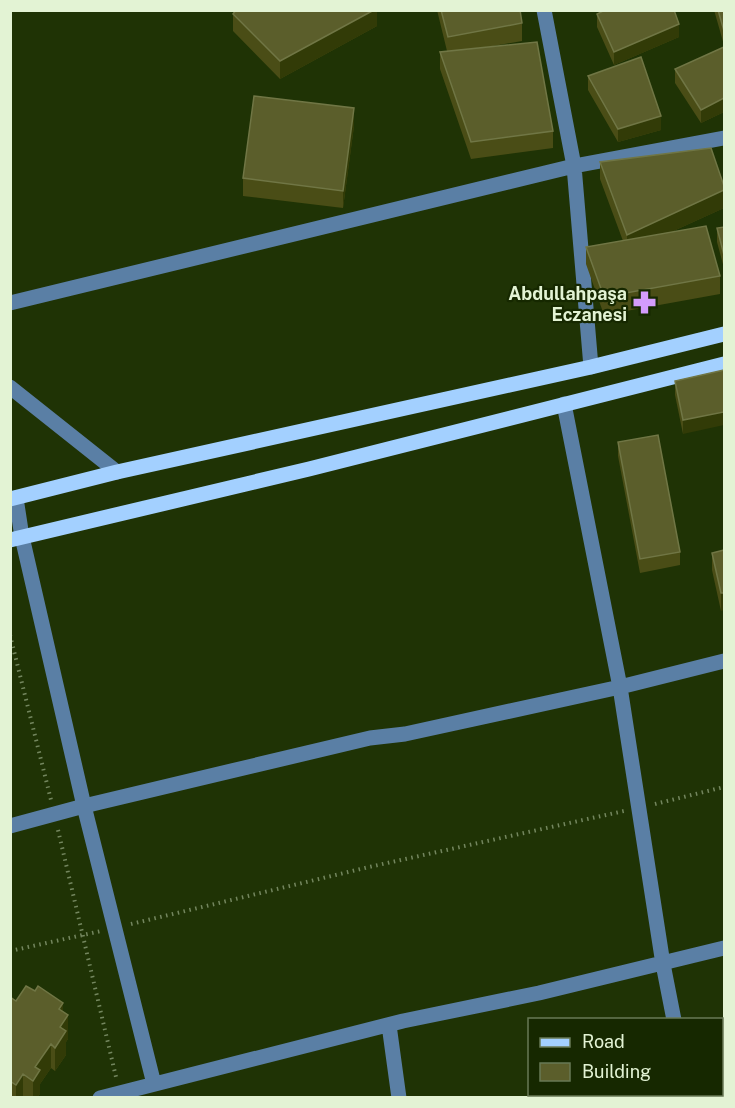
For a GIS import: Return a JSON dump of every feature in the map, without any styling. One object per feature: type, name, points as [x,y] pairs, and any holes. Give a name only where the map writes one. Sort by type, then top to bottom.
[{"type":"main road","points":[[13,498],[117,472],[591,367],[724,334]]},
{"type":"main road","points":[[16,538],[309,469],[724,364]]},
{"type":"street","points":[[544,10],[574,166],[591,367]]},
{"type":"street","points":[[10,303],[574,166],[724,138]]},
{"type":"street","points":[[10,387],[117,472]]},
{"type":"street","points":[[564,404],[620,687],[663,964],[674,1018]]},
{"type":"street","points":[[13,498],[16,538],[154,1084]]},
{"type":"street","points":[[10,826],[84,806],[370,738],[405,734],[620,687],[724,661]]},
{"type":"street","points":[[100,1098],[403,1021],[539,993],[724,948]]},
{"type":"street","points":[[389,1025],[399,1098]]},
{"type":"path","points":[[10,635],[119,1092]]},
{"type":"path","points":[[10,951],[724,787]]},
{"type":"building","points":[[236,10],[374,10],[280,61],[233,14]]},
{"type":"building","points":[[441,10],[520,10],[522,23],[448,37]]},
{"type":"building","points":[[605,10],[674,10],[679,24],[614,52],[597,14]]},
{"type":"building","points":[[718,10],[724,10],[724,31]]},
{"type":"building","points":[[537,42],[553,131],[471,142],[440,52]]},
{"type":"building","points":[[724,47],[724,98],[701,110],[675,69]]},
{"type":"building","points":[[641,57],[661,116],[618,129],[588,76]]},
{"type":"building","points":[[254,96],[354,108],[343,191],[243,178]]},
{"type":"building","points":[[711,148],[724,190],[627,235],[600,162]]},
{"type":"building","points":[[706,226],[720,276],[604,297],[586,247]]},
{"type":"building","points":[[724,227],[724,255],[717,228]]},
{"type":"building","points":[[724,370],[724,412],[683,420],[675,381]]},
{"type":"building","points":[[658,435],[680,552],[640,559],[618,442]]},
{"type":"building","points":[[724,550],[724,593],[721,593],[712,553]]},
{"type":"building","points":[[26,986],[35,991],[38,986],[63,1003],[59,1009],[68,1015],[60,1027],[66,1031],[55,1048],[51,1044],[35,1067],[40,1070],[33,1081],[23,1074],[16,1085],[10,1081],[10,997],[16,1001]]},
{"type":"place","name":"Abdullahpaşa Eczanesi","points":[[645,303]]}]
